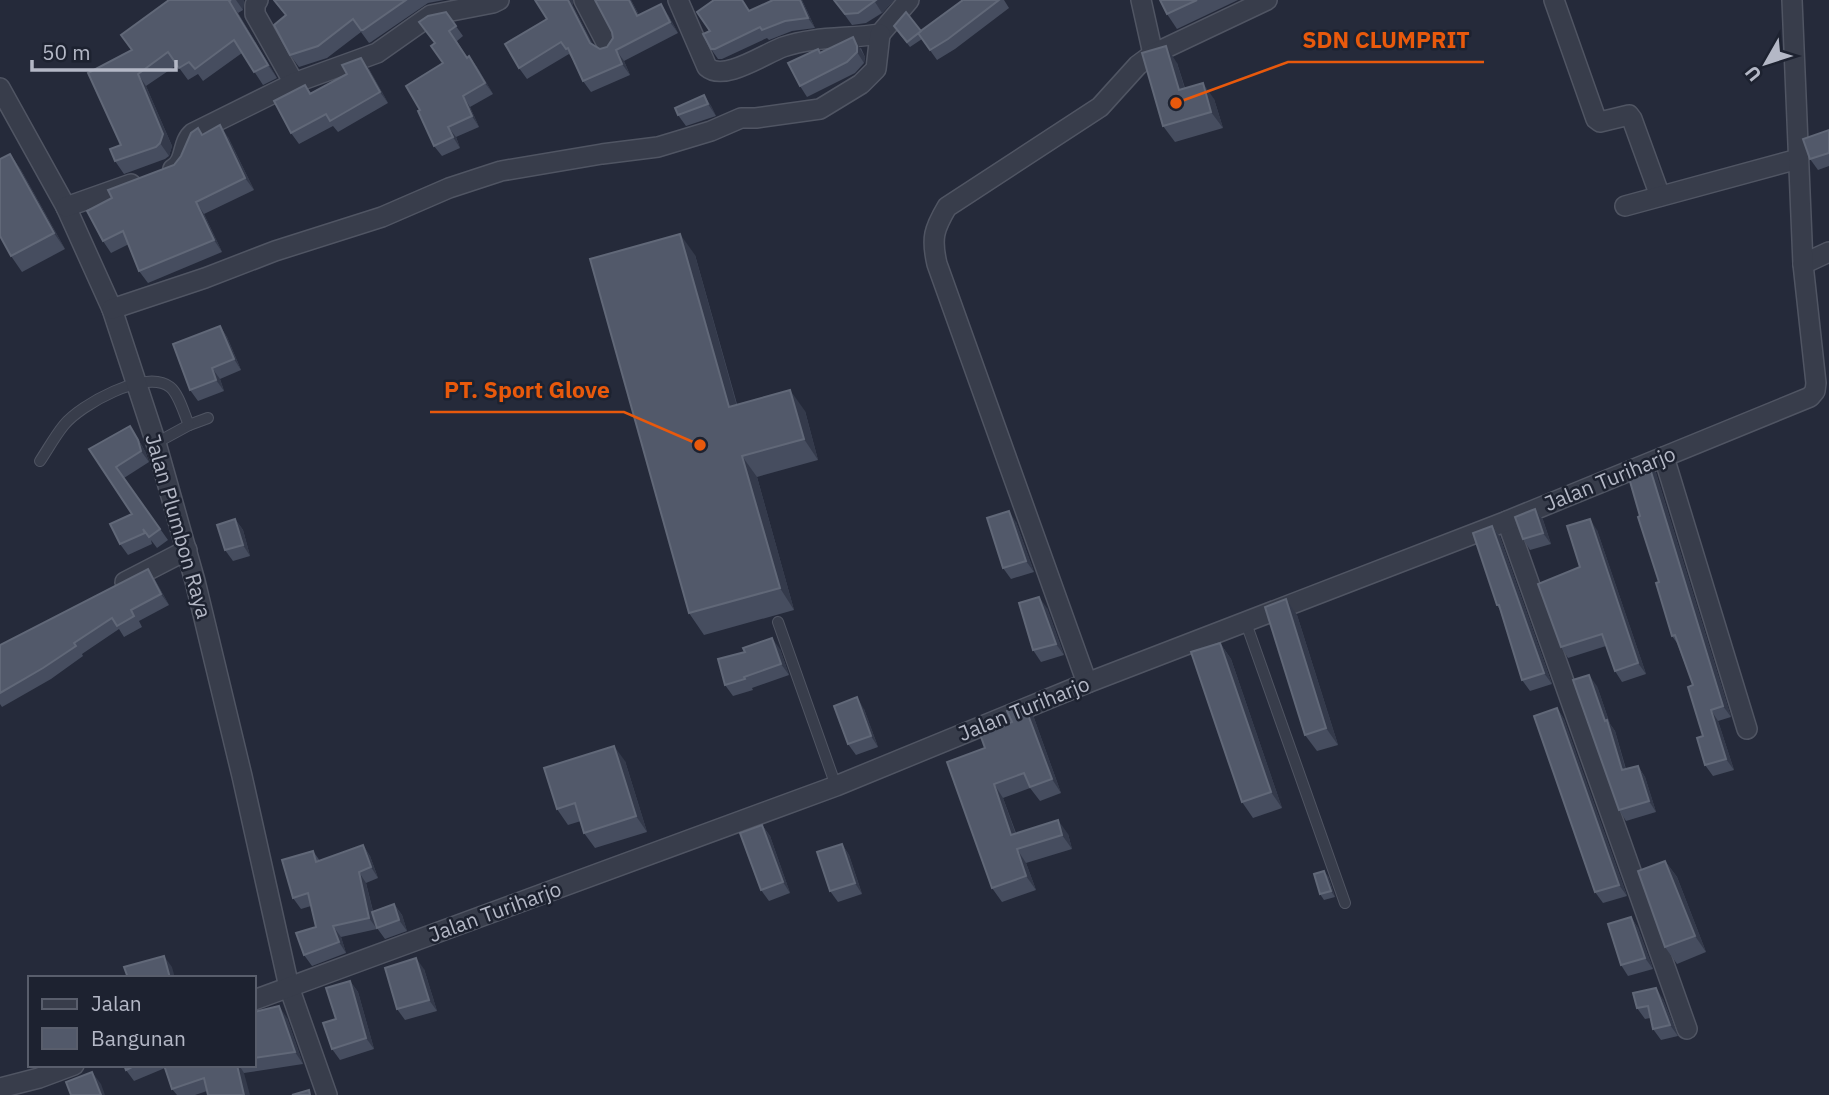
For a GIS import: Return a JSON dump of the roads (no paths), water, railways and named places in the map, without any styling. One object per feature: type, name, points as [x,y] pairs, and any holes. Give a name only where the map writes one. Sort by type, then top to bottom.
[{"type":"street","points":[[258,0],[255,15],[295,83]]},
{"type":"street","points":[[66,207],[178,166],[186,141],[193,133],[295,83],[377,53],[431,15],[499,0]]},
{"type":"street","points":[[584,0],[609,48]]},
{"type":"street","points":[[678,0],[707,67],[713,72],[732,70],[783,47],[816,39],[880,34]]},
{"type":"street","points":[[113,309],[275,251],[382,217],[449,188],[501,171],[657,147],[711,131],[741,118],[780,116],[820,109],[852,90],[876,69],[880,34],[909,0]]},
{"type":"street","points":[[1141,0],[1153,54]]},
{"type":"street","points":[[1087,683],[937,264],[932,245],[934,232],[947,207],[1100,107],[1138,65],[1153,54],[1267,0]]},
{"type":"street","points":[[1554,0],[1596,119],[1600,122],[1629,115],[1660,196]]},
{"type":"street","points":[[1792,0],[1802,264],[1829,251]]},
{"type":"street","name":"Jalan Plumbon Raya","points":[[0,88],[66,207],[113,309],[187,550],[242,776],[289,987],[327,1095]]},
{"type":"street","points":[[1625,206],[1798,159]]},
{"type":"street","name":"Jalan Turiharjo","points":[[256,999],[836,786],[1087,683],[1507,521],[1810,397],[1815,391],[1815,383],[1802,264]]},
{"type":"street","points":[[1664,457],[1747,729]]},
{"type":"street","points":[[1507,521],[1687,1030]]},
{"type":"street","points":[[105,592],[187,550]]},
{"type":"street","points":[[2,1090],[68,1067]]},
{"type":"lane","points":[[40,461],[65,423],[82,408],[101,397],[137,384],[167,384],[174,391],[189,425]]},
{"type":"lane","points":[[156,443],[208,418]]},
{"type":"lane","points":[[778,622],[836,786]]},
{"type":"lane","points":[[1245,623],[1345,903]]},
{"type":"place","name":"SDN CLUMPRIT","points":[[1176,103]]},
{"type":"place","name":"PT. Sport Glove","points":[[700,445]]}]
